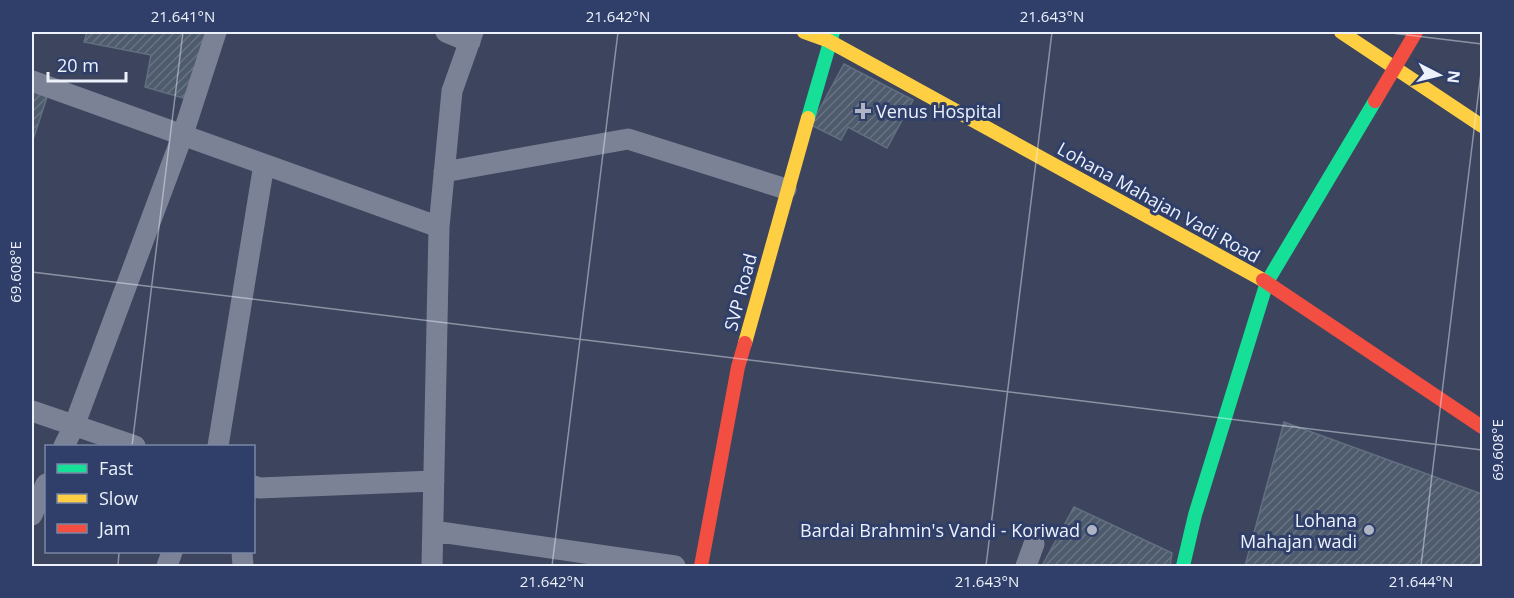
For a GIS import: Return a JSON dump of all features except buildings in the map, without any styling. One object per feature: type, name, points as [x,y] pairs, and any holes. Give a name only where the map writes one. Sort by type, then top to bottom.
[{"type":"street","points":[[65,445],[183,134],[216,32]]},
{"type":"street","points":[[432,567],[439,227],[452,91],[471,37],[446,32]]},
{"type":"street","name":"Lohana Mahajan Vadi Road","points":[[804,32],[831,36],[1267,282],[1482,427]]},
{"type":"street","points":[[1341,32],[1482,126]]},
{"type":"street","points":[[1183,567],[1195,515],[1267,282],[1416,32]]},
{"type":"street","name":"SVP Road","points":[[701,567],[738,367],[786,189],[831,36]]},
{"type":"street","points":[[32,81],[439,227]]},
{"type":"street","points":[[444,172],[628,139],[786,189]]},
{"type":"street","points":[[218,445],[264,164]]},
{"type":"street","points":[[32,411],[129,445]]},
{"type":"street","points":[[255,486],[434,481]]},
{"type":"street","points":[[32,515],[45,486]]},
{"type":"street","points":[[433,531],[675,567]]},
{"type":"street","points":[[1026,567],[1034,544]]},
{"type":"street","points":[[166,567],[172,553]]},
{"type":"traffic: fast","points":[[808,118],[833,32]]},
{"type":"traffic: fast","points":[[1183,566],[1195,515],[1267,282],[1375,101]]},
{"type":"traffic: slow","points":[[804,32],[829,41],[1263,280]]},
{"type":"traffic: slow","points":[[1341,32],[1482,126]]},
{"type":"traffic: slow","points":[[745,343],[808,118]]},
{"type":"traffic: jam","points":[[1375,101],[1416,32]]},
{"type":"traffic: jam","points":[[1263,280],[1482,427]]},
{"type":"traffic: jam","points":[[701,566],[738,367],[745,343]]},
{"type":"place","name":"Venus Hospital","points":[[863,111]]},
{"type":"place","name":"Bardai Brahmin's Vandi - Koriwad","points":[[1092,530]]},
{"type":"place","name":"Lohana Mahajan wadi","points":[[1369,530]]}]
